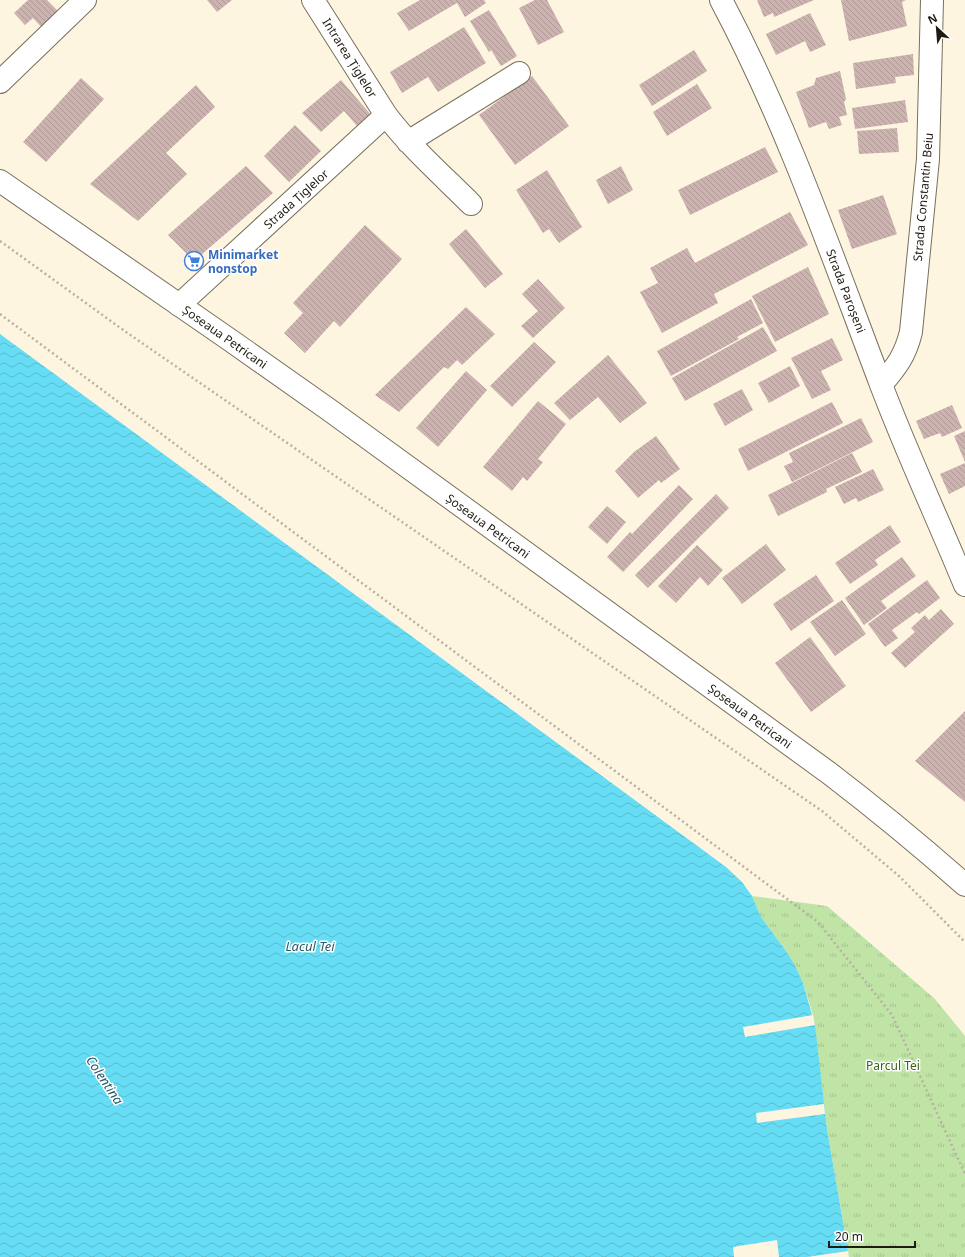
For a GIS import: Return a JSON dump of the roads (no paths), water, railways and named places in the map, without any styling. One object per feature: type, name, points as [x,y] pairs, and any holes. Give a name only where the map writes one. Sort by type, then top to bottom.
[{"type":"street","points":[[0,82],[85,0]]},
{"type":"street","name":"Intrarea Țiglelor","points":[[314,0],[386,115]]},
{"type":"street","name":"Strada Paroșeni","points":[[721,0],[756,70],[801,172],[881,385],[965,585]]},
{"type":"street","name":"Strada Constantin Beiu","points":[[881,385],[903,357],[908,346],[911,332],[928,159],[932,0]]},
{"type":"street","points":[[408,142],[519,73]]},
{"type":"street","points":[[386,115],[408,142],[470,204]]},
{"type":"street","name":"Strada Țiglelor","points":[[179,305],[386,115]]},
{"type":"street","name":"Șoseaua Petricani","points":[[0,181],[315,401],[829,773],[891,821],[965,885]]},
{"type":"water","name":"Lacul Tei","points":[[0,334],[726,867],[742,882],[752,896],[761,917],[794,964],[803,983],[815,1025],[827,1129],[849,1257],[0,1257]]},
{"type":"place","name":"Minimarket nonstop","points":[[194,261]]},
{"type":"park label","name":"Parcul Tei","points":[[893,1065]]},
{"type":"water label","name":"Colentina","points":[[105,1080]]}]
